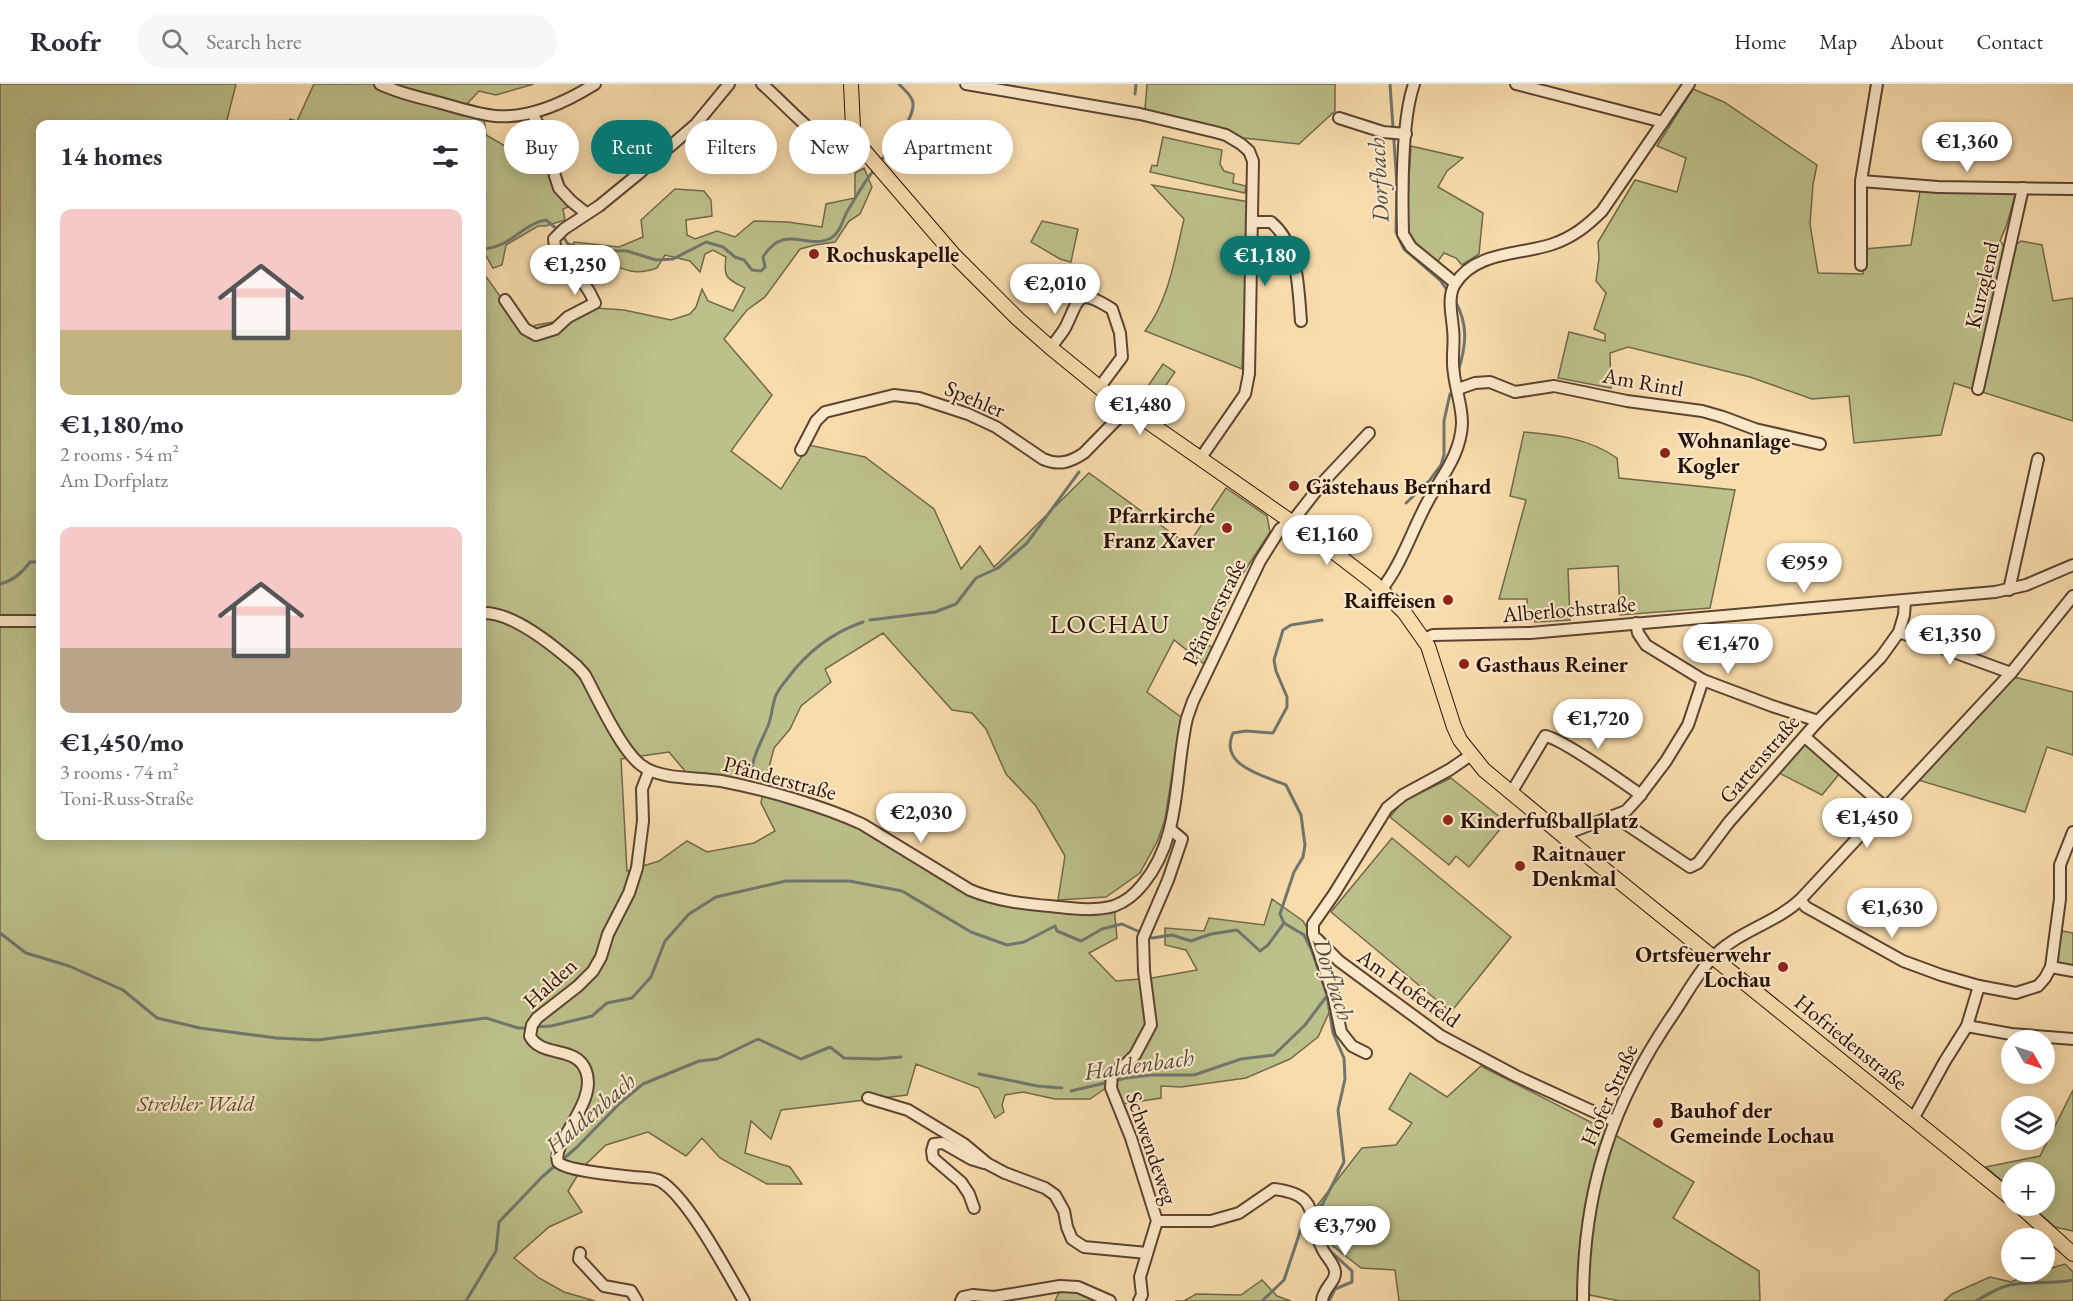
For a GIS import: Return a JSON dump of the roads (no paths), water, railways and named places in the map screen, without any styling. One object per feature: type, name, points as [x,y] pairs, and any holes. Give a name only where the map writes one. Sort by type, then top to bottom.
[{"type":"main road","points":[[851,84],[853,120]]},
{"type":"main road","name":"Hofriedenstraße","points":[[870,157],[954,255],[1018,319],[1051,348],[1099,388],[1290,520],[1382,590],[1410,618],[1424,639],[1436,667],[1454,727],[1471,755],[1511,793],[2001,1190]]},
{"type":"main road","points":[[2030,1216],[2073,1254]]},
{"type":"street","points":[[380,84],[404,93],[479,113],[504,116],[532,112],[568,99],[595,84]]},
{"type":"street","points":[[505,300],[525,329],[536,335],[555,329],[568,317],[596,303],[586,285],[559,254],[554,243],[560,232],[599,206],[696,124],[729,84]]},
{"type":"street","points":[[762,84],[801,120]]},
{"type":"street","points":[[966,84],[1140,114],[1226,135],[1249,151],[1252,161],[1249,374],[1245,394],[1200,459]]},
{"type":"street","points":[[1414,84],[1398,134],[1404,234],[1411,247],[1455,283]]},
{"type":"street","points":[[1516,84],[1663,122]]},
{"type":"street","points":[[1382,590],[1428,501],[1453,459],[1462,425],[1452,355],[1454,331],[1451,300],[1455,283],[1463,273],[1481,262],[1552,244],[1581,230],[1602,211],[1689,84]]},
{"type":"street","points":[[1861,265],[1861,181],[1877,84]]},
{"type":"street","points":[[532,112],[550,146],[555,176],[560,188],[586,213]]},
{"type":"street","points":[[1339,118],[1383,132],[1398,134]]},
{"type":"street","points":[[1861,181],[1938,187],[2073,189]]},
{"type":"street","name":"Kurzglend","points":[[1978,390],[2023,188]]},
{"type":"street","points":[[1252,222],[1271,222],[1279,228],[1288,241],[1299,291],[1300,321]]},
{"type":"street","points":[[1051,348],[1064,330],[1079,298],[1097,300],[1112,309],[1120,333],[1122,357],[1099,388]]},
{"type":"street","name":"Am Rintl","points":[[1458,388],[1490,382],[1515,392],[1554,386],[1702,411],[1755,429],[1820,444]]},
{"type":"street","name":"Spehler","points":[[801,450],[816,421],[825,412],[894,395],[919,398],[968,414],[996,427],[1043,459],[1063,463],[1084,453],[1128,408]]},
{"type":"street","name":"Pfänderstraße","points":[[649,771],[721,781],[845,816],[970,890],[1006,902],[1090,909],[1114,906],[1123,902],[1152,873],[1163,854],[1170,829],[1184,731],[1193,702],[1260,561],[1280,529],[1295,518],[1324,481],[1369,433]]},
{"type":"street","points":[[2009,590],[2038,459]]},
{"type":"street","name":"Alberlochstraße","points":[[1424,639],[1430,636],[1530,633],[2009,590],[2073,565]]},
{"type":"street","name":"Hofer Straße","points":[[1583,1301],[1587,1230],[1593,1189],[1614,1120],[1626,1091],[1650,1047],[1713,957],[1729,943],[1774,919],[1800,900],[2011,673],[2073,596]]},
{"type":"street","name":"Gartenstraße","points":[[1614,816],[1690,867],[1698,863],[1729,822],[1818,721],[1881,657],[1899,632],[1905,601]]},
{"type":"street","points":[[486,612],[508,617],[577,666],[585,675],[625,747],[634,759],[649,771]]},
{"type":"street","points":[[0,621],[36,621]]},
{"type":"street","points":[[1636,623],[1638,633],[1646,645],[1703,680],[1818,721]]},
{"type":"street","points":[[1899,632],[2011,673]]},
{"type":"street","points":[[1565,838],[1571,832],[1626,811],[1641,795],[1666,761],[1688,725],[1703,680]]},
{"type":"street","points":[[1511,793],[1545,736],[1549,736],[1641,795]]},
{"type":"street","points":[[1805,737],[1886,808]]},
{"type":"street","points":[[1313,934],[1313,924],[1387,808],[1402,795],[1449,770],[1471,755]]},
{"type":"street","name":"Halden","points":[[649,771],[642,789],[643,820],[637,868],[629,893],[608,934],[601,957],[593,971],[578,986],[537,1018],[530,1031],[531,1040],[541,1047],[574,1056],[584,1066],[588,1076],[581,1109],[557,1151],[559,1162],[659,1181],[684,1206],[742,1299]]},
{"type":"street","name":"Schwendeweg","points":[[1157,1221],[1131,1138],[1111,1088],[1112,1072],[1124,1066],[1134,1055],[1151,1025],[1144,971],[1145,934],[1168,880],[1182,839],[1170,829]]},
{"type":"street","points":[[1800,900],[1806,907],[1904,961],[1979,986],[2016,993],[2038,986],[2051,967],[2060,899],[2060,865],[2073,832]]},
{"type":"street","points":[[2060,899],[2073,900]]},
{"type":"street","name":"Am Hoferfeld","points":[[1313,934],[1333,994],[1341,1032],[1353,1046],[1366,1053]]},
{"type":"street","name":"Am Hoferfeld","points":[[1313,934],[1339,961],[1441,1036],[1516,1076],[1614,1120]]},
{"type":"street","points":[[2051,967],[2073,971]]},
{"type":"street","points":[[1913,1119],[1967,1026],[1979,986]]},
{"type":"street","points":[[1967,1026],[2011,1034],[2073,1039]]},
{"type":"street","points":[[868,1098],[908,1110],[931,1122],[964,1144],[988,1164]]},
{"type":"street","points":[[974,1208],[961,1182],[933,1158],[934,1144],[944,1143],[971,1159],[1045,1188],[1054,1195],[1064,1211],[1066,1227],[1072,1239],[1084,1247],[1147,1253]]},
{"type":"street","points":[[1139,1301],[1142,1294],[1140,1277],[1157,1221],[1211,1221],[1239,1214],[1274,1189],[1300,1195],[1311,1211],[1322,1249],[1336,1270],[1335,1276],[1323,1290],[1322,1301]]},
{"type":"street","points":[[580,1253],[579,1259],[604,1286],[631,1291],[638,1301]]},
{"type":"street","points":[[961,1301],[973,1295],[994,1297],[1060,1286],[1078,1287],[1110,1301]]},
{"type":"waterway","points":[[880,162],[901,134],[913,110],[911,98],[899,84]]},
{"type":"waterway","points":[[1135,94],[1136,84]]},
{"type":"waterway","name":"Dorfbach","points":[[1390,84],[1397,185],[1396,232],[1404,249],[1440,280],[1447,290]]},
{"type":"waterway","points":[[562,235],[568,244],[589,250],[627,251],[656,260],[673,259],[706,242],[723,247],[735,257],[744,260],[752,270],[761,271],[765,267],[763,257],[780,241],[796,239],[813,242],[831,238],[839,229],[857,195],[874,170]]},
{"type":"waterway","points":[[486,248],[502,244],[537,222],[546,220],[558,230]]},
{"type":"waterway","name":"Dorfbach","points":[[1455,301],[1465,336],[1458,372]]},
{"type":"waterway","name":"Dorfbach","points":[[1406,503],[1430,480],[1441,465],[1444,455],[1444,421],[1450,394]]},
{"type":"waterway","points":[[870,620],[935,612],[956,604],[976,578],[998,568],[1027,543],[1079,472]]},
{"type":"waterway","points":[[0,584],[17,576],[30,562],[36,562]]},
{"type":"waterway","name":"Dorfbach","points":[[1322,620],[1291,625],[1283,630],[1274,660],[1287,697],[1287,707],[1273,733],[1246,731],[1233,733],[1230,744],[1232,754],[1246,768],[1286,785],[1301,815],[1305,845],[1303,857],[1294,872],[1280,914],[1284,923],[1304,935],[1312,951],[1327,995],[1333,1033],[1344,1058],[1345,1079],[1338,1110],[1344,1162],[1322,1205],[1327,1248],[1352,1271],[1352,1282],[1335,1289],[1329,1301]]},
{"type":"waterway","points":[[751,773],[776,695],[783,685],[803,660],[820,644],[851,626],[863,622]]},
{"type":"waterway","points":[[534,1027],[551,1026],[592,1016],[607,1003],[632,998],[651,977],[665,941],[689,914],[716,897],[786,881],[849,881],[902,891],[971,932],[1007,945],[1024,942],[1055,926],[1057,931],[1081,941],[1102,929],[1122,924],[1142,933]]},
{"type":"waterway","points":[[1148,936],[1152,938],[1172,935],[1191,941],[1211,934],[1237,930],[1260,951],[1268,945],[1284,923]]},
{"type":"waterway","points":[[0,933],[26,953],[69,966],[123,990],[157,1018],[200,1028],[276,1038],[318,1040],[486,1018],[518,1028],[527,1028]]},
{"type":"waterway","name":"Haldenbach","points":[[1071,1091],[1126,1078],[1151,1075],[1194,1075],[1241,1059],[1274,1055],[1305,1025],[1326,997]]},
{"type":"waterway","name":"Haldenbach","points":[[562,1160],[620,1103],[643,1084],[699,1061],[717,1059],[758,1039],[801,1059],[830,1047],[844,1058],[901,1057]]},
{"type":"waterway","name":"Haldenbach","points":[[979,1074],[1037,1086],[1062,1088]]},
{"type":"waterway","name":"Haldenbach","points":[[466,1301],[496,1251],[499,1222],[557,1164]]},
{"type":"waterway","points":[[1262,1301],[1284,1280],[1306,1214],[1322,1205]]},
{"type":"waterway","points":[[1976,1301],[2006,1286],[2073,1280]]},
{"type":"place","name":"Rochuskapelle","points":[[814,254]]},
{"type":"place","name":"Wohnanlage Kogler","points":[[1665,453]]},
{"type":"place","name":"Gästehaus Bernhard","points":[[1294,486]]},
{"type":"place","name":"Pfarrkirche Franz Xaver","points":[[1227,528]]},
{"type":"place","name":"Raiffeisen","points":[[1448,600]]},
{"type":"place","name":"Gasthaus Reiner","points":[[1464,664]]},
{"type":"place","name":"Kinderfußballplatz","points":[[1448,820]]},
{"type":"place","name":"Raitnauer Denkmal","points":[[1520,866]]},
{"type":"place","name":"Ortsfeuerwehr Lochau","points":[[1783,967]]},
{"type":"place","name":"Bauhof der Gemeinde Lochau","points":[[1658,1123]]},
{"type":"district","name":"LOCHAU","points":[[1110,624]]},
{"type":"park label","name":"Strehler Wald","points":[[196,1103]]}]
